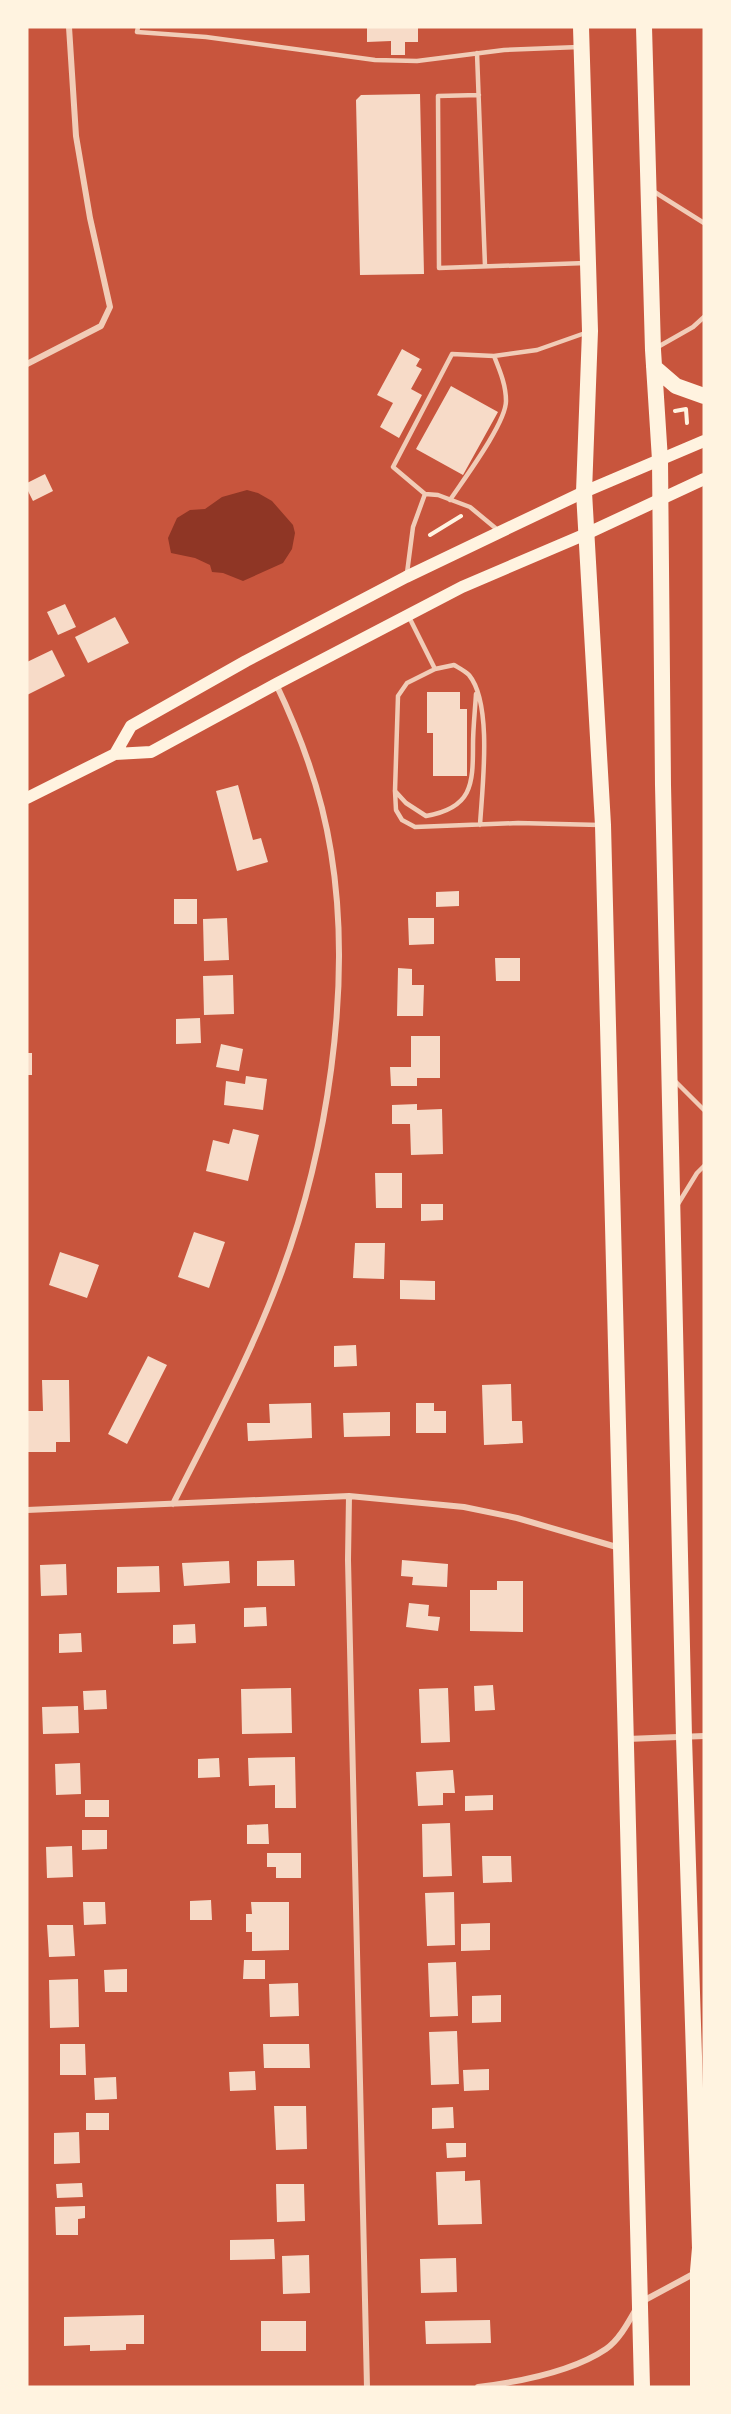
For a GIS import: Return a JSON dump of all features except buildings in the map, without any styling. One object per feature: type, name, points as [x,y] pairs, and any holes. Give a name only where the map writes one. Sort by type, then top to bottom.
[{"type":"highway","points":[[581,27],[590,331],[584,492],[603,825],[642,2387]]},
{"type":"highway","points":[[644,27],[653,350],[660,460],[663,785],[684,1737],[701,2173],[698,2387]]},
{"type":"highway","points":[[654,367],[676,386],[704,396]]},
{"type":"main road","points":[[115,754],[131,726],[246,661],[406,577],[584,492],[704,441]]},
{"type":"main road","points":[[27,798],[115,754],[151,752],[462,587],[586,534],[704,478]]},
{"type":"street","points":[[27,364],[101,326],[110,307],[90,218],[76,136],[69,27]]},
{"type":"street","points":[[173,1504],[246,1359],[280,1277],[308,1185],[327,1089],[337,993],[338,941],[335,880],[325,821],[315,787],[291,715],[276,684]]},
{"type":"street","points":[[349,1496],[348,1560],[367,2387]]},
{"type":"street","points":[[27,1510],[349,1496],[464,1507],[517,1518],[621,1548]]},
{"type":"street","points":[[626,1739],[704,1737]]},
{"type":"street","points":[[478,2387],[498,2386],[576,2364],[607,2349],[622,2332],[639,2303],[701,2269]]},
{"type":"lane","points":[[138,27],[137,32],[206,37],[375,60],[417,61],[477,53],[581,46]]},
{"type":"lane","points":[[477,53],[485,266]]},
{"type":"lane","points":[[479,95],[438,96],[439,268],[588,263]]},
{"type":"lane","points":[[648,188],[704,223]]},
{"type":"lane","points":[[653,350],[693,327],[704,317]]},
{"type":"lane","points":[[500,532],[470,507],[438,495],[425,494],[393,467],[452,354],[495,356],[537,350],[590,331]]},
{"type":"lane","points":[[450,500],[501,420],[506,404],[504,384],[495,356]]},
{"type":"lane","points":[[406,577],[413,527],[425,494]]},
{"type":"lane","points":[[408,615],[435,669]]},
{"type":"lane","points":[[480,825],[483,718],[476,687],[468,673],[454,665],[435,669],[407,682],[398,696],[394,791],[396,810],[402,820],[415,827],[518,824],[603,825]]},
{"type":"lane","points":[[394,791],[406,803],[426,816],[445,813],[465,796],[473,779],[476,687]]},
{"type":"lane","points":[[670,1077],[704,1110]]},
{"type":"lane","points":[[673,1211],[704,1166]]},
{"type":"path","points":[[674,411],[686,409],[687,423]]},
{"type":"path","points":[[430,535],[462,515]]},
{"type":"shaded area","points":[[247,490],[272,501],[293,525],[295,533],[292,549],[283,563],[243,581],[223,573],[212,572],[210,565],[195,558],[171,553],[168,538],[177,518],[190,510],[205,509],[222,497]]}]
